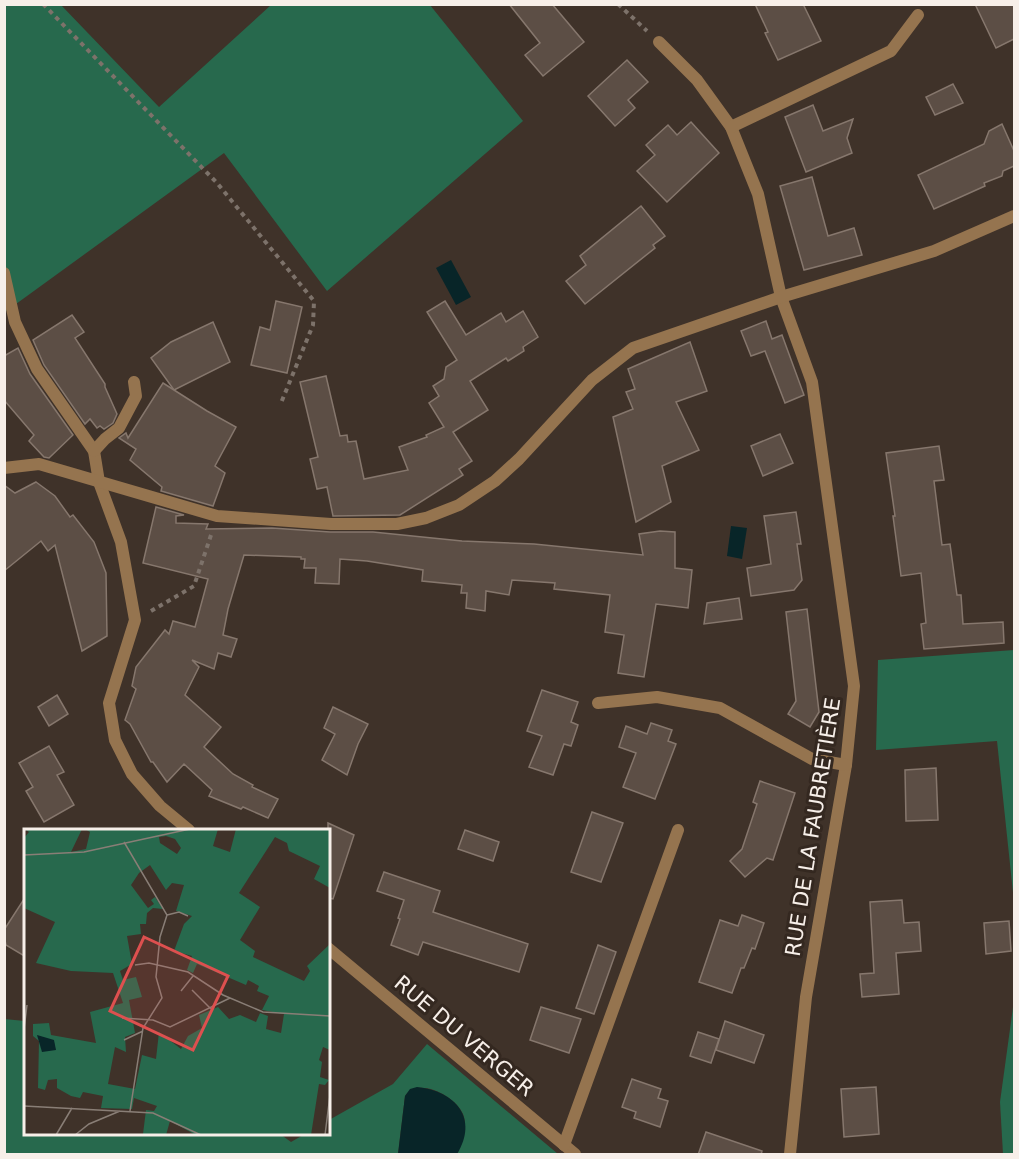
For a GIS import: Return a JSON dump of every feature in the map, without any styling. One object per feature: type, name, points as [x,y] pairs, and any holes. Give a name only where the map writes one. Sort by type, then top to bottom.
[{"type":"street","points":[[731,127],[891,51],[918,15]]},
{"type":"street","name":"RUE DE LA FAUBRETIÈRE","points":[[659,42],[697,80],[731,127],[758,194],[781,297],[812,382],[854,686],[846,765],[806,997],[789,1155]]},
{"type":"street","points":[[4,468],[39,464],[217,516],[331,524],[397,524],[426,518],[459,505],[495,481],[519,459],[592,380],[633,348],[781,297],[934,251],[1013,220]]},
{"type":"street","points":[[4,273],[15,322],[37,369],[94,451],[99,482],[121,542],[135,620],[109,703],[115,740],[132,774],[160,806],[187,829]]},
{"type":"street","points":[[94,451],[119,428],[136,396],[134,382]]},
{"type":"street","points":[[598,703],[657,697],[720,708],[812,759],[846,765]]},
{"type":"street","points":[[564,1145],[678,830]]},
{"type":"street","name":"RUE DU VERGER","points":[[330,950],[575,1155]]},
{"type":"path","points":[[43,4],[217,183],[314,301],[314,325],[281,403]]},
{"type":"path","points":[[618,4],[659,42]]},
{"type":"path","points":[[135,620],[194,586],[217,516]]},
{"type":"green space","points":[[5,5],[61,5],[159,107],[271,5],[430,5],[523,121],[327,291],[224,153],[5,312]]},
{"type":"green space","points":[[1014,650],[1014,902],[997,741],[876,750],[878,660]]},
{"type":"green space","points":[[1014,1000],[1014,1154],[1003,1154],[1000,1102]]},
{"type":"green space","points":[[4,1019],[24,1021],[24,1135],[281,1135],[291,1142],[303,1135],[330,1135],[330,1119],[393,1084],[427,1044],[558,1154],[457,1154],[465,1124],[459,1107],[445,1095],[427,1088],[418,1088],[411,1090],[405,1096],[398,1154],[5,1154]]},
{"type":"water","points":[[451,260],[471,297],[456,305],[436,268]]},
{"type":"water","points":[[731,526],[747,528],[742,559],[727,556]]},
{"type":"water","points":[[417,1087],[442,1094],[460,1108],[465,1129],[457,1154],[398,1154],[405,1096],[410,1089]]},
{"type":"building","points":[[509,4],[552,4],[584,42],[543,76],[525,55],[540,43]]},
{"type":"building","points":[[755,4],[803,4],[821,41],[778,60]]},
{"type":"building","points":[[975,4],[1014,4],[1014,39],[996,48]]},
{"type":"building","points":[[627,60],[648,82],[628,100],[635,108],[615,126],[588,96]]},
{"type":"building","points":[[953,84],[963,103],[935,115],[926,97]]},
{"type":"building","points":[[813,105],[823,131],[853,119],[847,138],[852,153],[806,172],[785,117]]},
{"type":"building","points":[[691,122],[719,153],[667,202],[637,171],[655,155],[646,145],[668,125],[677,135]]},
{"type":"building","points":[[1002,124],[1014,151],[1014,166],[1003,171],[1002,176],[984,183],[985,186],[934,209],[918,175],[984,144],[989,131]]},
{"type":"building","points":[[812,177],[828,236],[854,228],[862,255],[804,270],[780,186]]},
{"type":"building","points":[[641,206],[665,236],[653,245],[655,248],[585,304],[566,281],[586,265],[580,256]]},
{"type":"building","points":[[276,301],[302,307],[287,373],[251,365],[260,327],[270,330]]},
{"type":"building","points":[[445,301],[466,335],[501,313],[506,322],[523,311],[538,337],[523,347],[524,351],[508,361],[506,358],[470,381],[488,410],[453,432],[472,461],[459,469],[463,475],[400,515],[333,516],[327,487],[317,489],[310,459],[318,457],[300,382],[326,376],[340,436],[347,435],[348,442],[356,441],[364,479],[408,470],[399,447],[427,437],[426,435],[444,427],[429,403],[439,396],[433,386],[444,379],[446,367],[457,360],[427,312]]},
{"type":"building","points":[[72,315],[84,332],[75,338],[105,384],[117,414],[113,423],[104,429],[100,426],[97,428],[90,419],[85,424],[44,365],[33,340]]},
{"type":"building","points":[[766,321],[772,339],[782,335],[804,395],[785,403],[765,351],[751,356],[741,331]]},
{"type":"building","points":[[213,322],[230,362],[174,390],[151,358],[171,342]]},
{"type":"building","points":[[690,342],[707,391],[676,402],[699,450],[662,466],[671,502],[636,522],[613,417],[633,409],[626,392],[635,389],[628,369]]},
{"type":"building","points":[[18,348],[30,374],[73,435],[49,458],[44,457],[29,441],[34,435],[4,400],[4,356]]},
{"type":"building","points":[[163,383],[236,427],[215,466],[225,473],[213,506],[161,491],[162,487],[130,460],[136,449],[119,438],[126,433],[128,438]]},
{"type":"building","points":[[780,434],[793,463],[763,476],[751,446]]},
{"type":"building","points":[[939,446],[944,480],[934,481],[942,545],[950,544],[957,595],[961,595],[963,624],[1003,622],[1004,643],[924,649],[921,624],[926,623],[921,573],[901,576],[886,453]]},
{"type":"building","points":[[36,482],[55,496],[70,517],[73,515],[94,542],[106,573],[107,636],[82,651],[55,545],[48,551],[41,541],[4,571],[4,485],[15,493]]},
{"type":"building","points":[[156,507],[184,515],[176,516],[176,523],[208,524],[206,529],[272,528],[373,532],[643,555],[639,534],[660,531],[675,532],[675,568],[692,570],[688,608],[656,604],[644,677],[618,673],[624,635],[605,632],[610,595],[554,589],[555,583],[512,580],[509,595],[486,591],[485,611],[466,608],[467,593],[461,593],[462,585],[422,581],[423,570],[340,559],[339,584],[315,583],[316,568],[304,568],[305,559],[301,557],[244,555],[223,635],[237,639],[231,657],[218,653],[214,669],[192,660],[199,667],[185,695],[221,727],[204,747],[233,774],[253,785],[252,787],[278,799],[268,818],[209,796],[212,790],[184,764],[167,782],[151,762],[130,724],[125,720],[136,689],[132,686],[136,667],[165,630],[169,634],[173,621],[195,627],[208,579],[143,563]]},
{"type":"building","points":[[796,512],[801,544],[797,544],[802,580],[794,590],[751,596],[747,568],[771,564],[764,516]]},
{"type":"building","points":[[739,598],[742,619],[704,624],[707,603]]},
{"type":"building","points":[[807,609],[819,712],[810,727],[788,714],[796,701],[786,612]]},
{"type":"building","points":[[542,690],[578,702],[571,722],[578,725],[571,746],[564,744],[553,775],[529,767],[542,736],[527,731]]},
{"type":"building","points":[[57,695],[68,714],[49,726],[38,707]]},
{"type":"building","points":[[333,707],[368,724],[347,775],[322,760],[335,734],[324,728]]},
{"type":"building","points":[[651,723],[672,730],[668,741],[676,744],[655,799],[623,787],[636,753],[619,747],[626,726],[647,734]]},
{"type":"building","points":[[49,746],[64,772],[57,775],[74,805],[44,822],[26,791],[33,787],[19,763]]},
{"type":"building","points":[[936,768],[938,820],[906,821],[905,770]]},
{"type":"building","points":[[760,781],[795,793],[773,860],[767,858],[745,877],[730,861],[742,849],[757,804],[753,802]]},
{"type":"building","points":[[592,812],[623,823],[601,882],[571,872]]},
{"type":"building","points":[[328,823],[354,835],[333,899],[330,898],[330,829],[328,829]]},
{"type":"building","points":[[465,830],[499,842],[493,861],[458,849]]},
{"type":"building","points":[[384,872],[440,891],[433,912],[528,944],[519,972],[423,942],[418,955],[391,945],[404,900],[377,891]]},
{"type":"building","points":[[24,899],[24,956],[6,945],[4,930]]},
{"type":"building","points":[[902,900],[904,923],[919,922],[921,951],[896,953],[899,994],[862,997],[860,974],[874,973],[870,902]]},
{"type":"building","points":[[742,915],[764,923],[755,949],[752,948],[744,968],[741,968],[732,993],[699,982],[720,920],[738,926]]},
{"type":"building","points":[[1009,921],[1011,951],[986,954],[984,923]]},
{"type":"building","points":[[598,945],[616,952],[594,1014],[576,1008]]},
{"type":"building","points":[[541,1007],[581,1019],[569,1053],[530,1040]]},
{"type":"building","points":[[725,1021],[764,1035],[754,1063],[716,1050]]},
{"type":"building","points":[[698,1032],[719,1039],[711,1063],[690,1056]]},
{"type":"building","points":[[632,1079],[661,1089],[658,1098],[668,1101],[660,1127],[634,1118],[636,1112],[622,1107]]},
{"type":"building","points":[[876,1087],[879,1134],[844,1137],[841,1089]]},
{"type":"building","points":[[706,1132],[762,1151],[761,1155],[698,1155]]}]
